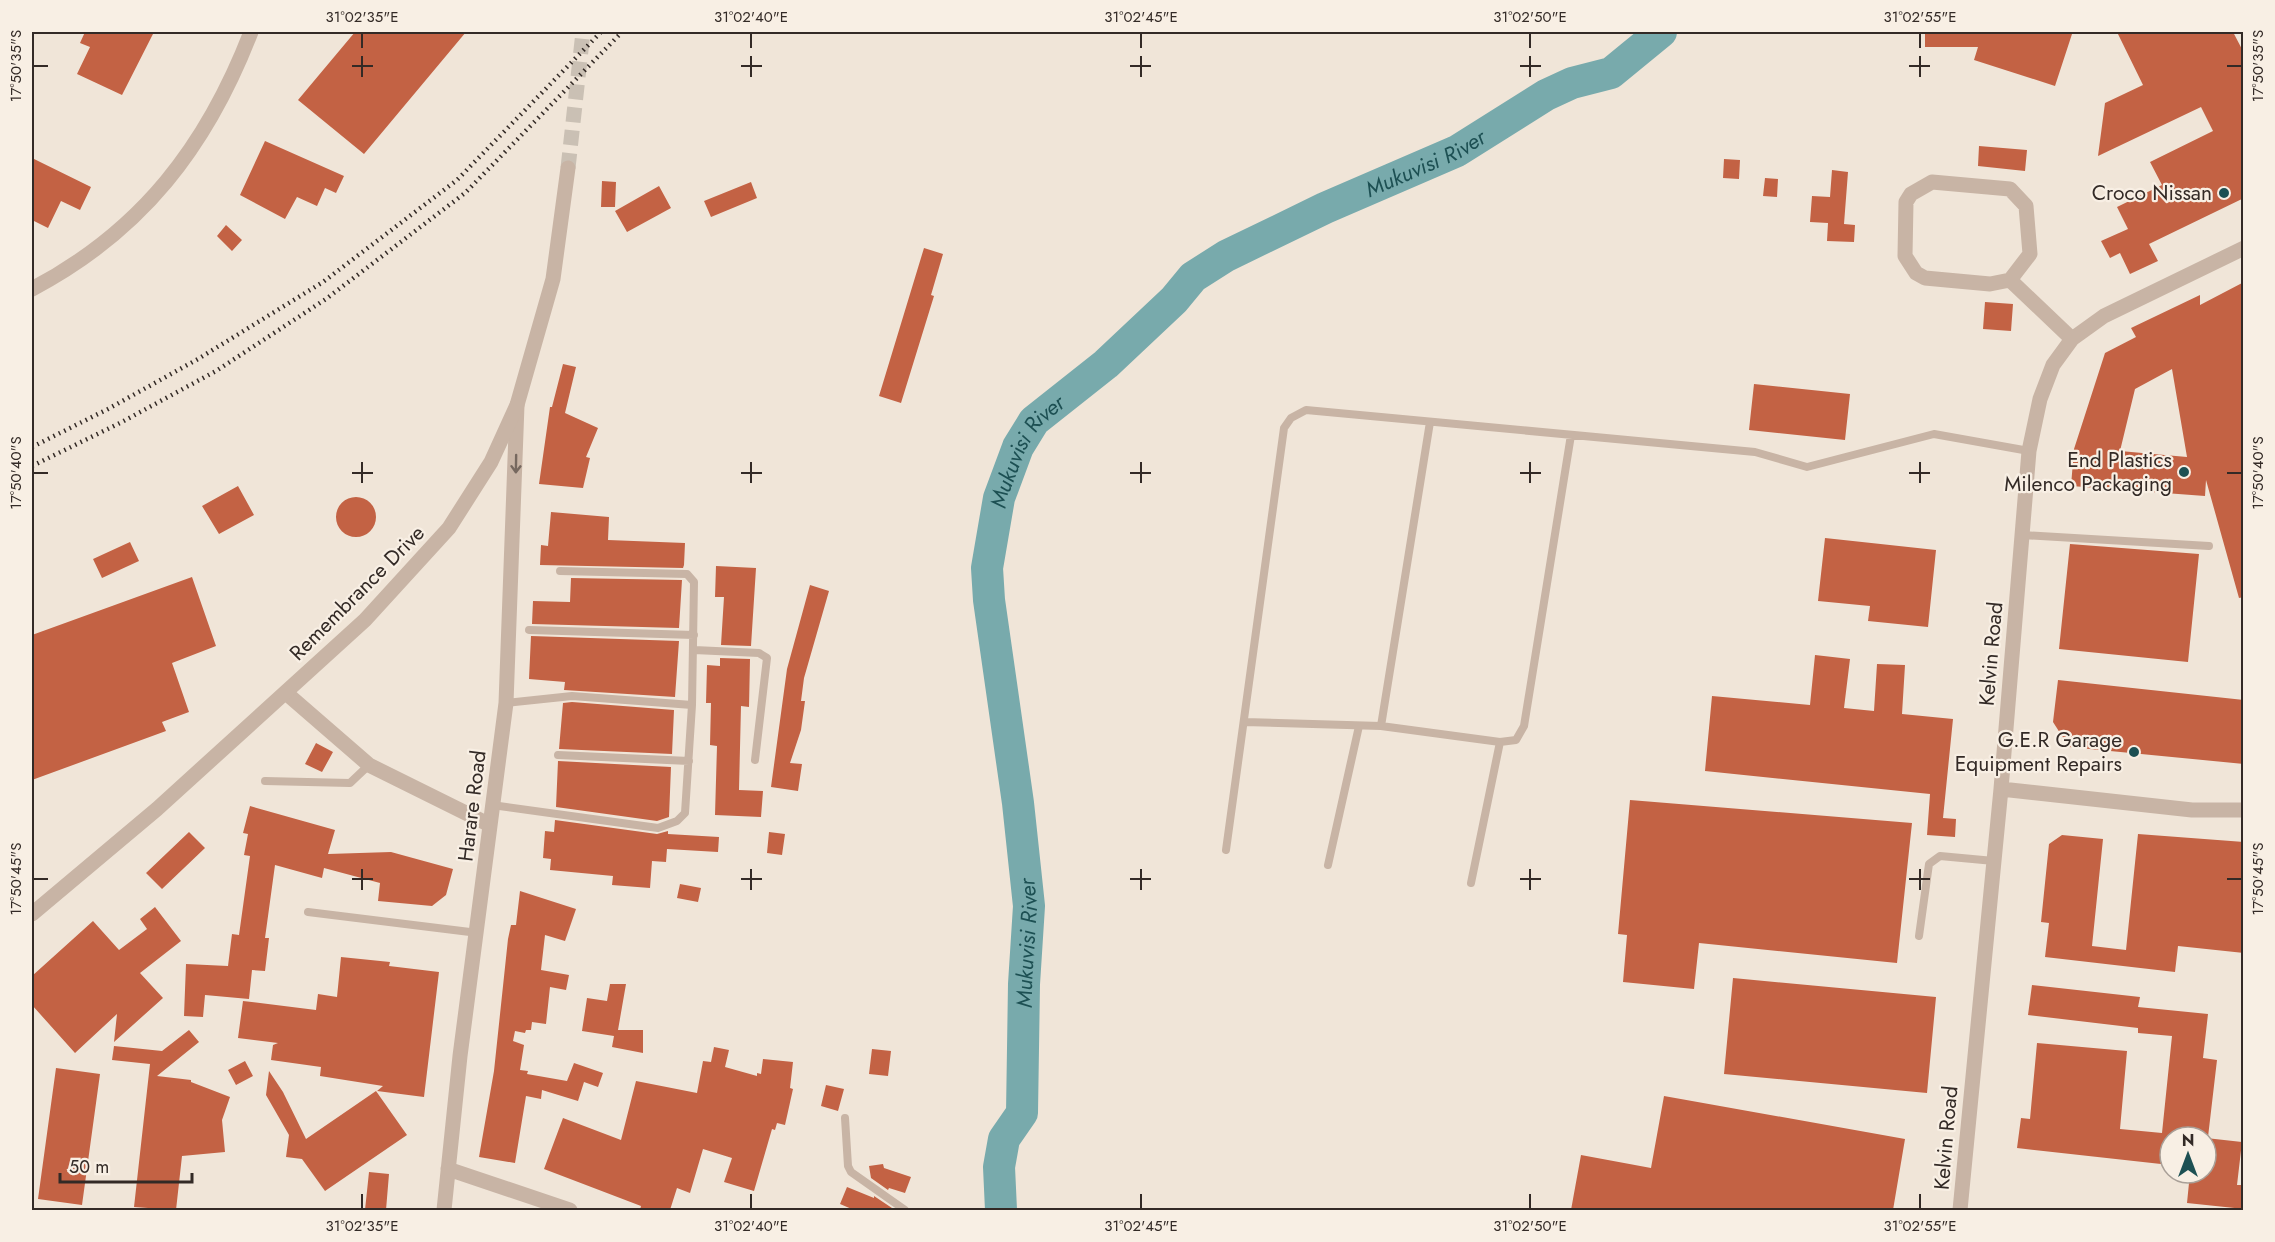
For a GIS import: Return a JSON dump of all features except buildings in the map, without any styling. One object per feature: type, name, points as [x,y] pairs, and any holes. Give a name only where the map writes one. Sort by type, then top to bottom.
[{"type":"street","points":[[32,289],[117,234],[152,199],[192,150],[251,32]]},
{"type":"street","name":"Remembrance Drive","points":[[32,914],[157,809],[365,620],[449,528],[491,462],[517,405],[553,279],[568,168]]},
{"type":"street","points":[[1932,182],[2001,186],[2019,195],[2026,206],[2030,254],[2023,267],[2010,280],[1990,284],[1925,278],[1916,273],[1905,256],[1906,202],[1911,194],[1932,182]]},
{"type":"street","name":"Kelvin Road","points":[[1960,1210],[2001,789],[2029,451],[2040,399],[2053,365],[2072,339],[2104,316],[2244,248]]},
{"type":"street","points":[[2010,280],[2072,339]]},
{"type":"street","name":"Harare Road","points":[[444,1210],[506,703],[517,405]]},
{"type":"street","points":[[286,693],[369,765],[490,825]]},
{"type":"street","points":[[2001,789],[2192,810],[2244,810]]},
{"type":"street","points":[[448,1169],[570,1210]]},
{"type":"lane","points":[[1226,850],[1284,428],[1291,418],[1306,410],[1755,452],[1807,467],[1934,434],[2029,451]]},
{"type":"lane","points":[[1381,726],[1430,422]]},
{"type":"lane","points":[[1244,722],[1381,726],[1500,742],[1515,740],[1524,726],[1571,435]]},
{"type":"lane","points":[[2022,535],[2209,546]]},
{"type":"lane","points":[[492,805],[658,828],[677,821],[685,813],[692,705],[694,582],[687,574],[560,570]]},
{"type":"lane","points":[[529,630],[694,635]]},
{"type":"lane","points":[[694,650],[759,653],[767,658],[755,760]]},
{"type":"lane","points":[[506,703],[572,696],[692,705]]},
{"type":"lane","points":[[1328,865],[1359,726]]},
{"type":"lane","points":[[1471,883],[1500,742]]},
{"type":"lane","points":[[558,755],[689,761]]},
{"type":"lane","points":[[266,781],[350,783],[369,765]]},
{"type":"lane","points":[[1920,936],[1929,864],[1940,856],[1994,861]]},
{"type":"lane","points":[[308,912],[478,933]]},
{"type":"lane","points":[[846,1118],[850,1172],[905,1210]]},
{"type":"waterway","name":"Mukuvisi River","points":[[1001,1210],[999,1167],[1004,1139],[1022,1113],[1024,984],[1029,906],[1018,803],[989,600],[987,568],[999,498],[1018,447],[1034,421],[1106,364],[1174,300],[1193,277],[1226,256],[1325,208],[1457,151],[1546,95],[1572,83],[1611,73],[1661,32]]},
{"type":"tunnel","points":[[568,168],[583,32]]},
{"type":"railway","points":[[32,447],[108,409],[198,359],[323,282],[457,180],[601,32]]},
{"type":"railway","points":[[32,466],[120,423],[216,371],[326,299],[465,193],[622,32]]},
{"type":"place","name":"Croco Nissan","points":[[2224,193]]},
{"type":"place","name":"End Plastics Milenco Packaging","points":[[2184,472]]},
{"type":"place","name":"G.E.R Garage Equipment Repairs","points":[[2134,752]]}]
